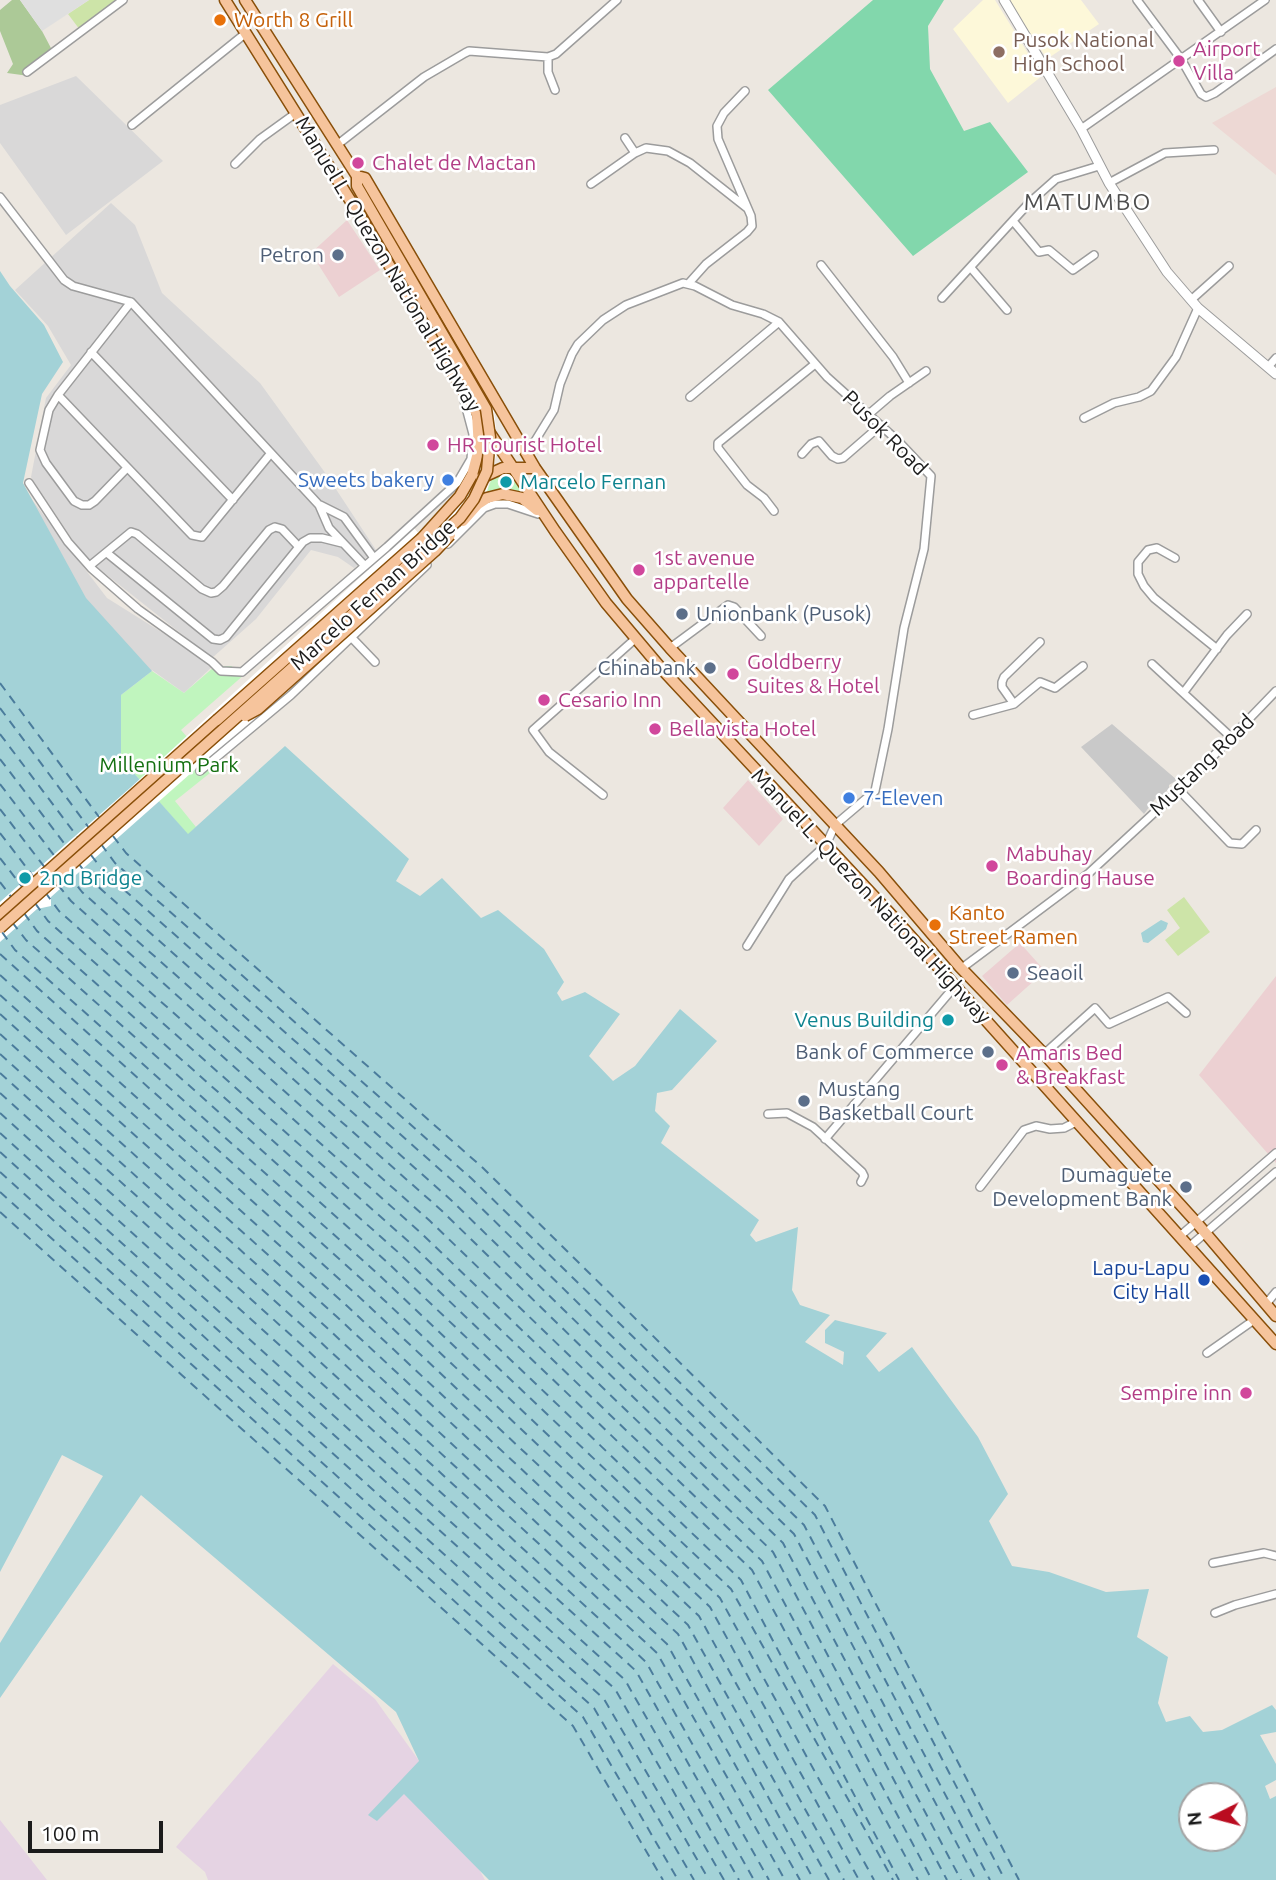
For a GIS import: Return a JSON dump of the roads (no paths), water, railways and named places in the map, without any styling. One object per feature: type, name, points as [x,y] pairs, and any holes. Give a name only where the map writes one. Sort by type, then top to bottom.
[{"type":"main road","name":"Manuel L. Quezon National Highway","points":[[225,0],[476,412],[599,593],[635,639],[955,986],[1276,1344]]},
{"type":"main road","name":"Manuel L. Quezon National Highway","points":[[245,0],[357,176],[365,178],[525,453],[614,581],[670,648],[1196,1222],[1276,1316]]},
{"type":"main road","name":"Marcelo Fernan Bridge","points":[[0,928],[460,518],[483,484],[490,445],[486,409],[357,186],[357,176]]},
{"type":"main road","name":"Marcelo Fernan Bridge","points":[[0,914],[422,538],[460,496],[477,463],[479,436],[476,412]]},
{"type":"main road","points":[[460,496],[482,477],[495,470],[512,466],[535,468]]},
{"type":"main road","points":[[225,728],[258,709],[435,551],[478,504],[487,498],[503,494],[522,498],[545,516]]},
{"type":"main road","points":[[599,593],[614,581]]},
{"type":"street","points":[[27,72],[122,0]]},
{"type":"street","points":[[337,145],[424,77],[469,51],[548,57],[556,54],[617,0]]},
{"type":"street","points":[[1004,0],[1081,129],[1109,183],[1167,272],[1194,304],[1272,370],[1276,358]]},
{"type":"street","points":[[1137,0],[1181,59],[1201,94],[1206,97],[1276,49]]},
{"type":"street","points":[[1198,0],[1222,32]]},
{"type":"street","points":[[1081,129],[1222,32],[1259,2]]},
{"type":"street","points":[[132,125],[246,33]]},
{"type":"street","points":[[548,57],[548,72],[555,90]]},
{"type":"street","points":[[525,453],[554,410],[561,384],[578,344],[603,320],[626,305],[683,283],[689,284],[706,264],[752,226],[751,216],[718,139],[717,127],[724,113],[745,91]]},
{"type":"street","points":[[235,163],[260,139],[296,113]]},
{"type":"street","points":[[625,138],[635,153]]},
{"type":"street","points":[[591,184],[646,148],[668,151],[690,163],[747,208]]},
{"type":"street","points":[[1109,183],[1165,153],[1214,150]]},
{"type":"street","points":[[942,298],[1056,179],[1099,166]]},
{"type":"street","points":[[0,197],[64,280],[73,286],[131,302],[319,505],[329,528],[365,566]]},
{"type":"street","points":[[1013,221],[1039,252],[1049,250],[1073,270],[1094,256]]},
{"type":"street","points":[[821,265],[893,358],[909,383]]},
{"type":"street","points":[[1084,418],[1114,403],[1139,397],[1150,391],[1176,357],[1194,304],[1229,266]]},
{"type":"street","points":[[971,268],[1007,310]]},
{"type":"street","name":"Pusok Road","points":[[689,284],[732,305],[779,322],[827,377],[881,425],[931,477],[923,549],[904,628],[877,786],[875,791],[835,825],[826,845],[789,879],[747,946]]},
{"type":"street","points":[[127,468],[89,505],[82,505],[74,501],[46,463],[40,450],[49,410],[58,395],[131,302]]},
{"type":"street","points":[[690,397],[779,322]]},
{"type":"street","points":[[91,352],[233,500]]},
{"type":"street","points":[[774,511],[764,498],[747,485],[718,448],[718,443],[815,364]]},
{"type":"street","points":[[29,483],[68,542],[92,568],[138,609],[221,671],[242,672],[259,662],[457,484],[471,458],[473,434],[468,410],[450,367]]},
{"type":"street","points":[[869,414],[926,372]]},
{"type":"street","points":[[58,395],[192,536],[202,537],[271,453]]},
{"type":"street","points":[[802,454],[811,444],[820,441],[832,456],[843,458],[881,425]]},
{"type":"street","points":[[200,771],[290,694],[484,508],[495,504],[508,504],[545,516]]},
{"type":"street","points":[[319,505],[344,517],[374,558]]},
{"type":"street","points":[[92,564],[131,532],[137,534],[202,589],[211,593],[223,586],[269,530],[275,527],[282,529],[299,547]]},
{"type":"street","points":[[107,553],[213,639],[220,639],[226,637],[299,547],[310,538],[343,543]]},
{"type":"street","points":[[1175,558],[1157,548],[1148,550],[1138,562],[1138,574],[1154,597],[1217,649]]},
{"type":"street","points":[[670,648],[728,606],[734,607],[761,636]]},
{"type":"street","points":[[1184,692],[1247,614]]},
{"type":"street","points":[[351,637],[375,662]]},
{"type":"street","points":[[603,795],[549,752],[533,730],[635,639]]},
{"type":"street","points":[[1014,704],[1002,687],[1004,677],[1040,642]]},
{"type":"street","points":[[1152,664],[1232,738]]},
{"type":"street","points":[[973,715],[1014,704],[1040,682],[1055,688],[1083,666]]},
{"type":"street","name":"Mustang Road","points":[[962,968],[1089,873],[1179,790],[1276,691]]},
{"type":"street","points":[[1179,790],[1230,843],[1241,844],[1256,830]]},
{"type":"street","points":[[825,1139],[955,986]]},
{"type":"street","points":[[1044,1054],[1095,1008],[1109,1024],[1168,997],[1186,1013]]},
{"type":"street","points":[[768,1114],[778,1112],[793,1115],[813,1127],[862,1172],[864,1176],[861,1182]]},
{"type":"street","points":[[980,1187],[1024,1130],[1036,1126],[1065,1128],[1076,1122]]},
{"type":"street","points":[[1180,1236],[1276,1153]]},
{"type":"street","points":[[1189,1247],[1276,1172]]},
{"type":"street","points":[[1266,1304],[1276,1292]]},
{"type":"street","points":[[1207,1353],[1254,1320]]},
{"type":"street","points":[[1213,1563],[1264,1553],[1276,1556]]},
{"type":"street","points":[[1215,1613],[1276,1594]]},
{"type":"water","points":[[0,271],[44,325],[63,362],[42,394],[23,483],[86,598],[152,671],[121,695],[121,754],[132,771],[188,834],[285,746],[409,859],[396,881],[420,896],[442,878],[481,918],[498,910],[544,949],[564,982],[557,993],[562,1001],[585,992],[620,1014],[589,1056],[613,1081],[635,1066],[680,1009],[717,1041],[672,1090],[657,1093],[655,1111],[670,1126],[661,1143],[759,1220],[750,1235],[756,1242],[798,1227],[792,1290],[800,1305],[830,1315],[805,1342],[843,1365],[844,1352],[825,1343],[825,1330],[835,1320],[887,1333],[866,1356],[879,1372],[912,1347],[978,1437],[1008,1494],[989,1521],[1012,1566],[1049,1572],[1106,1592],[1149,1589],[1137,1637],[1168,1657],[1158,1703],[1166,1722],[1190,1716],[1203,1732],[1222,1730],[1272,1705],[1276,1710],[1276,1732],[1260,1735],[1276,1764],[1276,1780],[1265,1786],[1270,1799],[1276,1796],[1276,1880],[489,1880],[404,1794],[377,1821],[368,1815],[419,1761],[396,1712],[141,1495],[0,1698],[0,1643],[103,1476],[62,1455],[0,1572]]},
{"type":"water","points":[[1161,920],[1168,923],[1166,929],[1148,943],[1143,942],[1141,933]]},
{"type":"place","name":"Worth 8 Grill","points":[[220,20]]},
{"type":"place","name":"Pusok National High School","points":[[999,52]]},
{"type":"place","name":"Airport Villa","points":[[1179,61]]},
{"type":"place","name":"Chalet de Mactan","points":[[358,163]]},
{"type":"place","name":"Petron","points":[[338,255]]},
{"type":"place","name":"HR Tourist Hotel","points":[[433,445]]},
{"type":"place","name":"Sweets bakery","points":[[448,480]]},
{"type":"place","name":"Marcelo Fernan","points":[[506,482]]},
{"type":"place","name":"1st avenue appartelle","points":[[639,570]]},
{"type":"place","name":"Unionbank (Pusok)","points":[[682,614]]},
{"type":"place","name":"Chinabank","points":[[710,668]]},
{"type":"place","name":"Goldberry Suites & Hotel","points":[[733,674]]},
{"type":"place","name":"Cesario Inn","points":[[544,700]]},
{"type":"place","name":"Bellavista Hotel","points":[[655,729]]},
{"type":"place","name":"7-Eleven","points":[[849,798]]},
{"type":"place","name":"Mabuhay Boarding Hause","points":[[992,866]]},
{"type":"place","name":"2nd Bridge","points":[[25,878]]},
{"type":"place","name":"Kanto Street Ramen","points":[[935,925]]},
{"type":"place","name":"Seaoil","points":[[1013,973]]},
{"type":"place","name":"Venus Building","points":[[948,1020]]},
{"type":"place","name":"Bank of Commerce","points":[[988,1052]]},
{"type":"place","name":"Amaris Bed & Breakfast","points":[[1002,1065]]},
{"type":"place","name":"Mustang Basketball Court","points":[[804,1101]]},
{"type":"place","name":"Dumaguete Development Bank","points":[[1186,1187]]},
{"type":"place","name":"Lapu-Lapu City Hall","points":[[1204,1280]]},
{"type":"place","name":"Sempire inn","points":[[1246,1393]]},
{"type":"district","name":"MATUMBO","points":[[1088,202]]},
{"type":"park label","name":"Millenium Park","points":[[169,765]]}]
